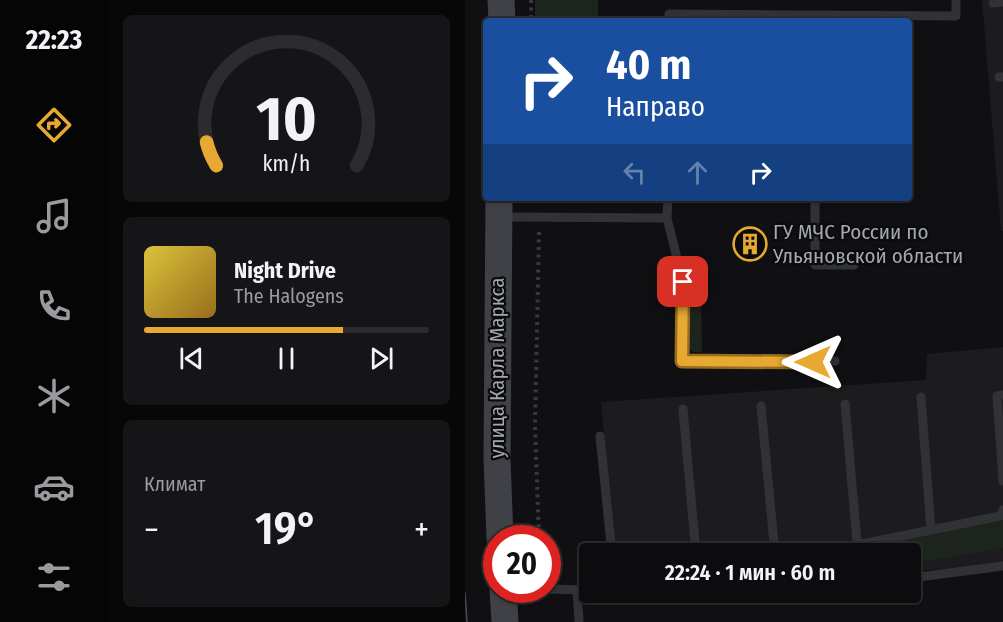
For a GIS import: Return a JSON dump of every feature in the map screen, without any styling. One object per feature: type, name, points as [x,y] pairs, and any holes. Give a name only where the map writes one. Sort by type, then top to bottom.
[{"type":"main road","points":[[501,0],[502,18]]},
{"type":"main road","name":"улица Карла Маркса","points":[[499,207],[497,437],[500,525]]},
{"type":"main road","points":[[504,603],[505,622]]},
{"type":"lane","points":[[669,18],[669,14],[846,18],[955,16],[955,0]]},
{"type":"lane","points":[[668,201],[667,218],[683,282],[682,361],[835,362]]},
{"type":"lane","points":[[815,201],[815,265],[854,265]]},
{"type":"lane","points":[[499,207],[539,217],[667,218]]},
{"type":"lane","points":[[1003,395],[997,396],[1003,481]]},
{"type":"lane","points":[[921,397],[931,530]]},
{"type":"lane","points":[[845,404],[857,543]]},
{"type":"lane","points":[[761,406],[774,543]]},
{"type":"lane","points":[[683,409],[695,543]]},
{"type":"lane","points":[[600,436],[611,543]]},
{"type":"lane","points":[[880,543],[1000,516],[1003,510]]},
{"type":"lane","points":[[921,577],[1003,566]]},
{"type":"lane","points":[[561,589],[577,590],[579,622]]},
{"type":"path","points":[[531,0],[531,18]]},
{"type":"path","points":[[539,217],[535,426],[539,525]]},
{"type":"shaded area","points":[[535,0],[598,0],[598,18],[535,18]]},
{"type":"shaded area","points":[[982,0],[1003,0],[1003,231],[1001,231]]},
{"type":"shaded area","points":[[701,297],[702,352],[693,352],[687,347],[687,302],[690,298]]},
{"type":"shaded area","points":[[1003,347],[1003,566],[921,570],[921,543],[614,543],[601,402],[926,380],[927,354]]},
{"type":"shaded area","points":[[1003,517],[1003,548],[921,562],[921,543],[883,543]]},
{"type":"tram line","points":[[465,593],[467,622]]},
{"type":"place","name":"ГУ МЧС России по Ульяновской области","points":[[750,244]]},
{"type":"route","points":[[683,282],[682,361],[813,362]]}]
